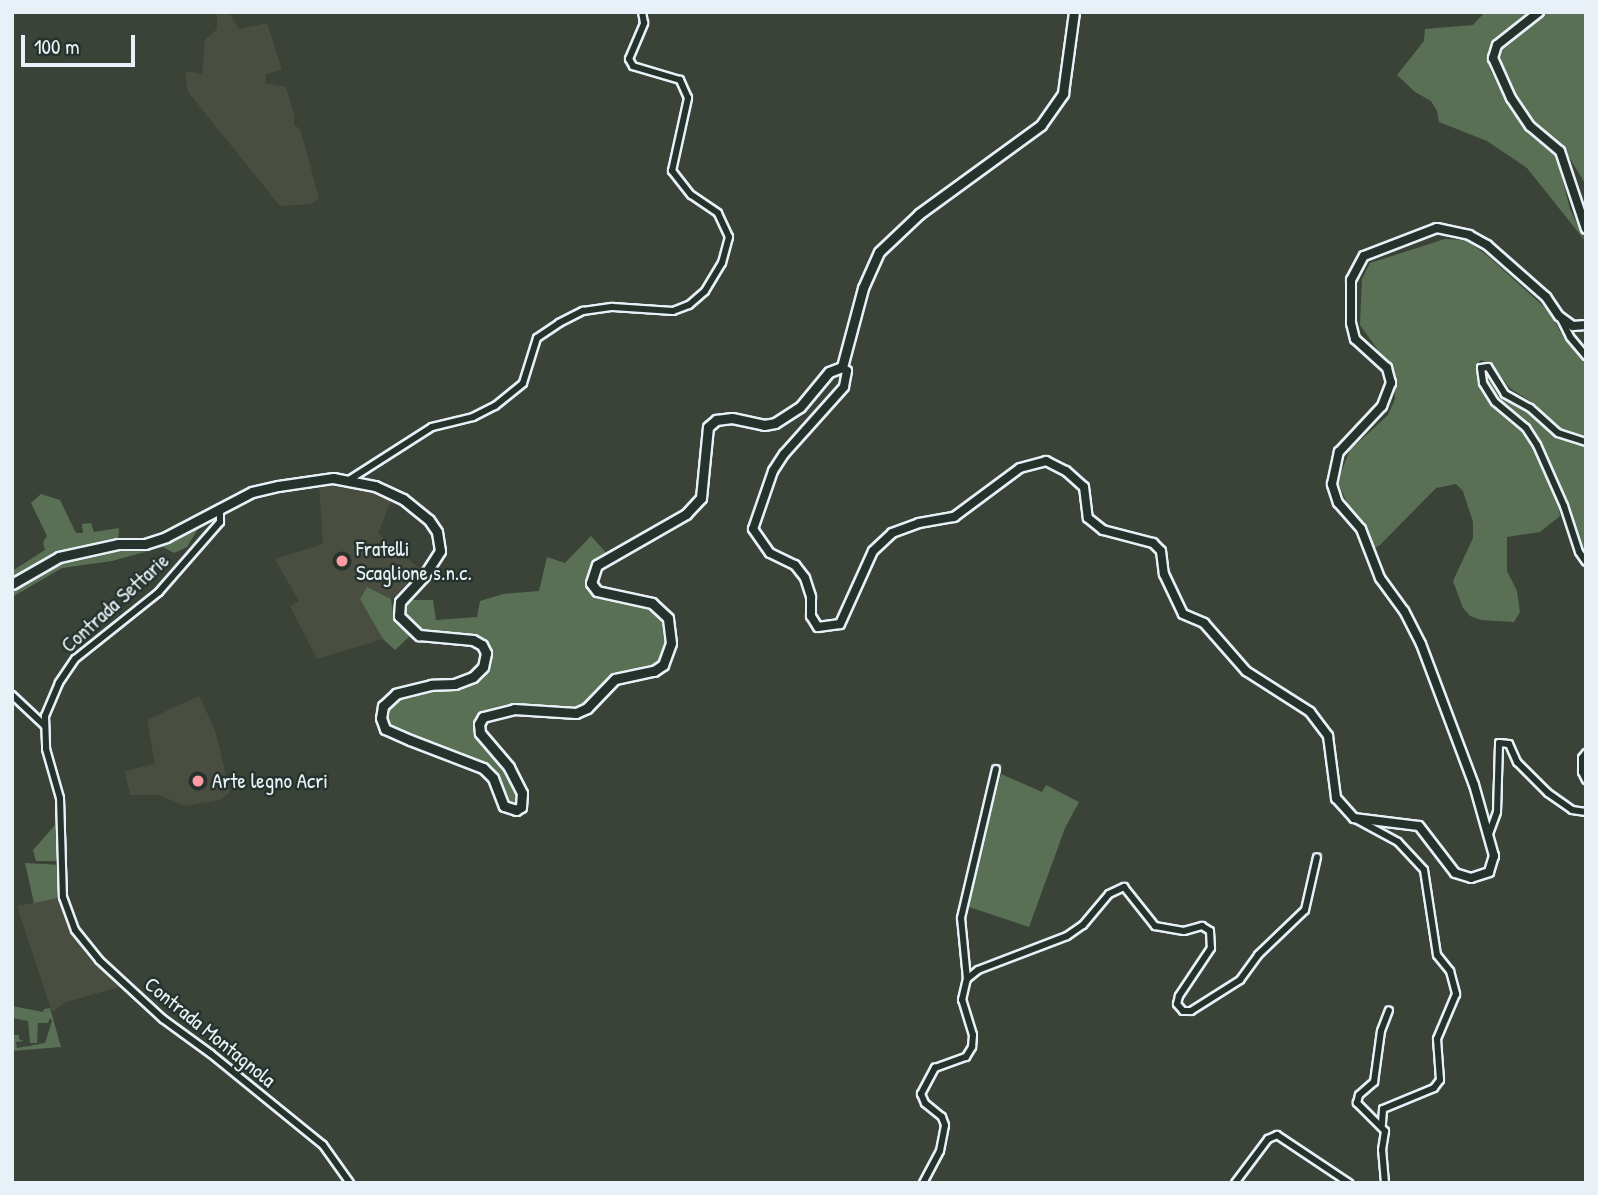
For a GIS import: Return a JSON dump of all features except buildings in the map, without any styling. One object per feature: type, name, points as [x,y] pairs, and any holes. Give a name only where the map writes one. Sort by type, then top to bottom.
[{"type":"main road","points":[[12,584],[59,557],[118,544],[145,544],[166,537],[251,492],[278,485],[312,478],[349,480],[374,486],[403,499],[429,520],[437,532],[440,551],[424,576],[400,602],[399,616],[404,624],[419,635],[472,640],[482,645],[486,653],[482,667],[472,677],[455,684],[431,685],[396,694],[383,706],[381,718],[386,729],[483,768],[493,778],[504,806],[516,810],[521,807],[522,793],[509,767],[480,733],[483,717],[513,709],[576,713],[587,708],[615,679],[654,671],[663,665],[671,643],[668,618],[652,603],[597,591],[591,583],[597,565],[687,514],[701,498],[708,427],[716,420],[732,418],[764,425],[775,423],[800,407],[829,372],[842,367],[863,288],[880,252],[919,215],[1041,125],[1063,93],[1074,12]]},
{"type":"street","points":[[349,480],[432,427],[473,417],[495,406],[523,383],[537,338],[571,317],[583,311],[613,307],[673,311],[689,305],[705,291],[722,263],[729,237],[718,214],[691,195],[671,171],[688,98],[680,80],[633,66],[629,59],[644,23],[642,12]]},
{"type":"street","points":[[1539,12],[1497,45],[1493,58],[1511,98],[1530,126],[1560,151],[1586,229]]},
{"type":"street","points":[[1354,818],[1419,826],[1455,873],[1471,878],[1489,872],[1494,856],[1489,834],[1474,785],[1421,644],[1404,611],[1380,578],[1361,529],[1338,503],[1332,484],[1339,452],[1382,406],[1391,383],[1387,368],[1355,339],[1351,323],[1351,280],[1364,256],[1437,228],[1469,235],[1487,245],[1546,297],[1570,337],[1586,356]]},
{"type":"street","points":[[1559,316],[1573,326],[1586,325]]},
{"type":"street","points":[[842,367],[847,372],[844,387],[784,454],[773,471],[753,528],[770,553],[796,565],[805,578],[811,597],[811,616],[818,627],[840,624],[873,551],[892,533],[919,523],[954,517],[1020,468],[1045,461],[1066,471],[1084,487],[1088,518],[1103,530],[1143,540],[1161,551],[1164,574],[1183,614],[1204,623],[1246,671],[1310,712],[1328,736],[1336,798],[1354,818],[1398,842],[1424,870],[1437,955],[1450,971],[1456,994],[1437,1039],[1440,1080],[1434,1088],[1383,1109],[1382,1125]]},
{"type":"street","points":[[1586,442],[1558,433],[1530,408],[1505,394],[1488,367],[1481,368],[1483,383],[1495,402],[1526,428],[1537,445],[1564,506],[1579,552],[1586,562]]},
{"type":"street","name":"Contrada Settarie","points":[[63,897],[60,798],[46,750],[45,716],[59,683],[75,659],[159,592],[220,522],[220,508]]},
{"type":"street","points":[[12,695],[45,726]]},
{"type":"street","points":[[1489,834],[1497,812],[1499,743],[1509,744],[1517,762],[1548,793],[1572,810],[1586,813]]},
{"type":"street","points":[[1586,753],[1582,758],[1582,772],[1586,780]]},
{"type":"street","points":[[923,1183],[940,1151],[945,1125],[942,1117],[925,1103],[921,1094],[935,1068],[966,1057],[972,1047],[972,1035],[962,1000],[967,979],[963,906],[996,769]]},
{"type":"street","points":[[967,979],[978,970],[1067,936],[1083,925],[1109,894],[1124,887],[1155,926],[1184,932],[1202,926],[1210,930],[1211,948],[1179,996],[1177,1004],[1183,1011],[1191,1010],[1240,979],[1258,955],[1305,909],[1317,857]]},
{"type":"street","name":"Contrada Montagnola","points":[[63,897],[75,930],[99,960],[163,1019],[211,1054],[323,1145],[350,1183]]},
{"type":"street","points":[[1385,1183],[1382,1150],[1385,1130],[1357,1102],[1359,1095],[1374,1082],[1381,1031],[1389,1010]]},
{"type":"street","points":[[1235,1183],[1268,1139],[1277,1136],[1349,1183]]},
{"type":"shaded area","points":[[217,12],[229,12],[239,29],[267,23],[282,70],[266,74],[265,83],[286,87],[294,125],[300,129],[319,198],[311,204],[280,206],[188,92],[185,71],[202,74],[205,40],[217,29]]},
{"type":"shaded area","points":[[319,485],[370,490],[391,501],[378,533],[421,570],[391,599],[368,587],[360,598],[383,639],[317,659],[290,606],[299,601],[275,559],[323,544]]},
{"type":"shaded area","points":[[199,696],[215,730],[230,792],[220,800],[185,806],[159,795],[130,795],[125,771],[155,764],[147,720]]},
{"type":"shaded area","points":[[63,897],[75,930],[126,985],[66,1002],[52,1012],[17,906]]},
{"type":"green space","points":[[1485,12],[1532,12],[1494,41],[1489,55],[1490,70],[1508,105],[1526,129],[1551,146],[1556,154],[1570,209],[1586,242],[1527,168],[1487,141],[1439,122],[1431,101],[1415,92],[1397,75],[1424,41],[1425,29],[1473,25]]},
{"type":"green space","points":[[1547,12],[1586,12],[1586,185],[1561,144],[1534,122],[1501,69],[1500,53],[1508,39]]},
{"type":"green space","points":[[1445,239],[1466,240],[1488,256],[1551,313],[1559,330],[1586,363],[1586,437],[1570,435],[1557,427],[1536,405],[1510,388],[1490,363],[1481,360],[1476,366],[1478,385],[1521,431],[1536,452],[1557,497],[1560,516],[1540,532],[1507,537],[1507,571],[1517,591],[1520,612],[1514,622],[1481,620],[1470,616],[1463,608],[1453,581],[1473,538],[1473,522],[1463,491],[1456,484],[1436,488],[1373,549],[1368,531],[1352,514],[1339,485],[1339,477],[1350,450],[1388,415],[1395,399],[1393,371],[1360,325],[1362,279],[1370,263]]},
{"type":"green space","points":[[1486,377],[1490,377],[1503,395],[1529,410],[1555,434],[1586,445],[1586,556],[1556,476],[1534,433],[1496,401],[1486,385]]},
{"type":"green space","points":[[41,494],[60,500],[76,533],[83,533],[82,524],[91,523],[94,532],[119,528],[118,544],[145,544],[208,520],[199,527],[187,547],[174,553],[163,547],[112,561],[62,568],[12,597],[12,571],[45,550],[43,542],[47,536],[31,503]]},
{"type":"green space","points":[[591,536],[609,556],[592,574],[597,591],[652,603],[671,629],[663,665],[615,679],[587,708],[483,717],[480,733],[509,767],[523,800],[510,810],[483,768],[385,729],[383,706],[396,694],[455,684],[483,667],[482,645],[435,637],[404,624],[401,600],[433,600],[436,620],[477,617],[480,601],[503,594],[539,591],[547,557],[565,563]]},
{"type":"green space","points":[[367,587],[391,599],[394,620],[410,636],[395,650],[383,639],[360,599]]},
{"type":"green space","points":[[1001,774],[1042,792],[1046,785],[1079,802],[1065,828],[1029,927],[966,906]]},
{"type":"green space","points":[[57,823],[56,861],[36,861],[33,850]]},
{"type":"green space","points":[[25,863],[61,865],[63,897],[34,903]]},
{"type":"green space","points":[[12,1006],[43,1012],[44,1009],[50,1008],[61,1047],[12,1051],[12,1035],[19,1035],[19,1039],[24,1041],[16,1042],[17,1048],[45,1043],[52,1021],[50,1018],[48,1023],[38,1023],[37,1043],[30,1043],[28,1021],[12,1018]]},
{"type":"place","name":"Fratelli Scaglione s.n.c.","points":[[342,561]]},
{"type":"place","name":"Arte legno Acri","points":[[198,781]]}]
